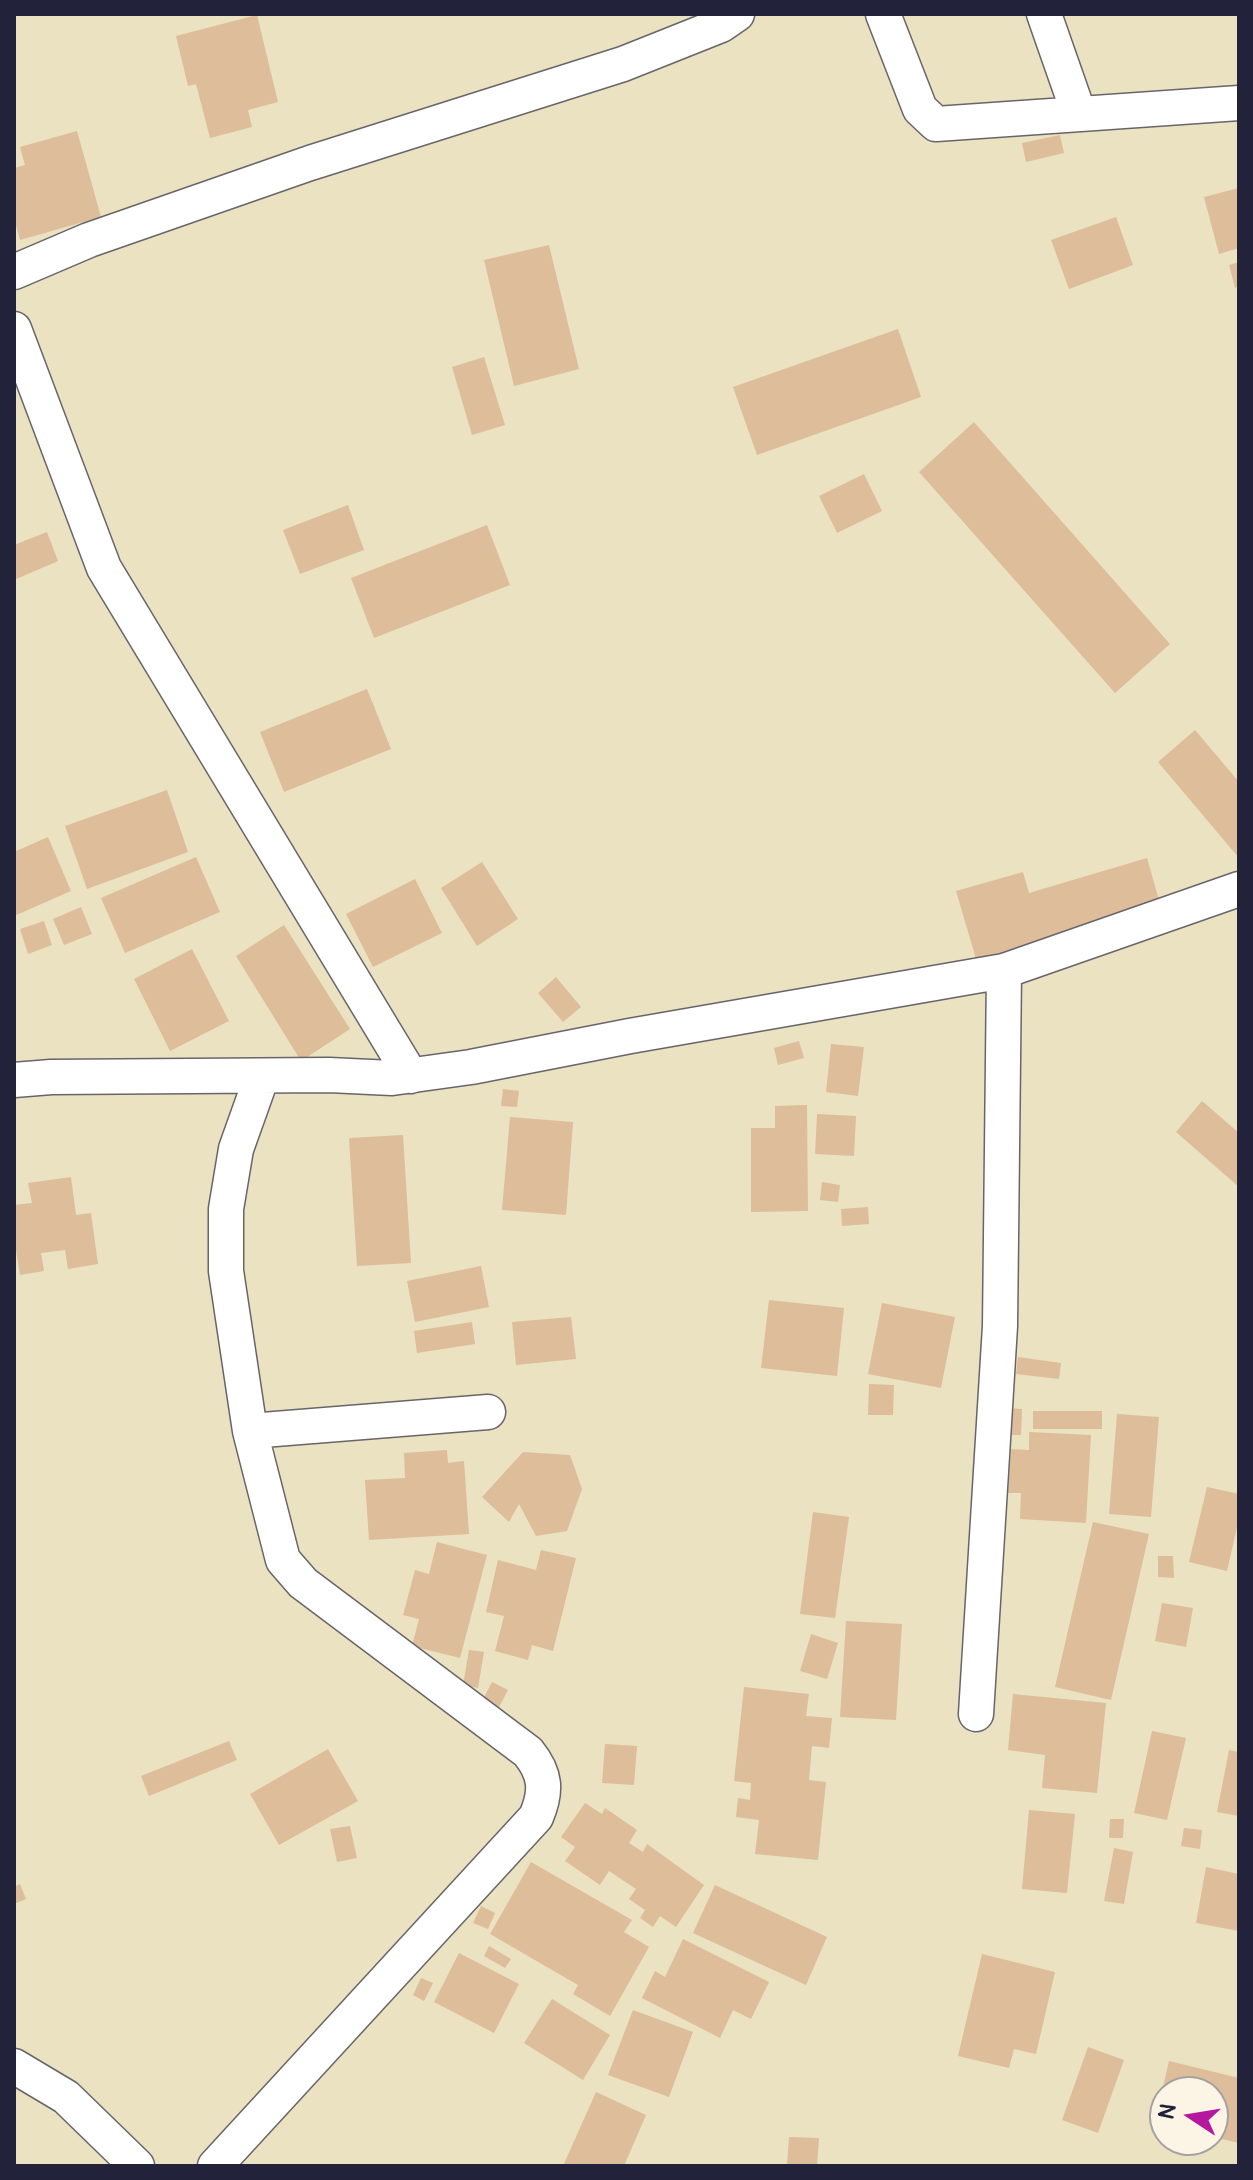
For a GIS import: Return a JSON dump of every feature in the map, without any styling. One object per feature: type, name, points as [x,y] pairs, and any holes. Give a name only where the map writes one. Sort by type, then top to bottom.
[{"type":"street","points":[[14,272],[89,240],[295,168],[623,64],[721,25],[737,14]]},
{"type":"street","points":[[883,14],[920,109],[936,124],[1239,103]]},
{"type":"street","points":[[1044,14],[1079,114]]},
{"type":"street","points":[[14,329],[104,568],[411,1076]]},
{"type":"street","points":[[14,1080],[51,1077],[411,1076],[1004,971],[1239,889]]},
{"type":"street","points":[[976,1714],[1000,1326],[1004,971]]},
{"type":"street","points":[[215,2166],[536,1817],[544,1799],[545,1782],[539,1765],[528,1752],[292,1573],[283,1560],[250,1431],[226,1271],[226,1209],[236,1149],[262,1076]]},
{"type":"street","points":[[250,1431],[488,1412]]},
{"type":"street","points":[[14,2066],[66,2097],[137,2166]]},
{"type":"building","points":[[257,15],[278,102],[248,110],[252,127],[210,138],[196,84],[188,86],[176,36]]},
{"type":"building","points":[[77,131],[101,217],[20,240],[14,218],[14,168],[25,165],[20,147]]},
{"type":"building","points":[[1060,135],[1064,153],[1026,162],[1022,143]]},
{"type":"building","points":[[1239,188],[1239,248],[1219,254],[1204,197]]},
{"type":"building","points":[[1116,217],[1133,265],[1069,289],[1051,240]]},
{"type":"building","points":[[549,245],[579,369],[514,386],[484,260]]},
{"type":"building","points":[[1239,262],[1239,286],[1235,288],[1229,265]]},
{"type":"building","points":[[898,329],[921,397],[757,455],[733,387]]},
{"type":"building","points":[[484,357],[505,425],[472,435],[452,367]]},
{"type":"building","points":[[974,422],[1170,644],[1115,693],[919,472]]},
{"type":"building","points":[[864,474],[882,511],[837,533],[819,496]]},
{"type":"building","points":[[348,505],[364,550],[300,574],[283,530]]},
{"type":"building","points":[[487,525],[510,585],[374,638],[351,578]]},
{"type":"building","points":[[47,532],[58,561],[14,580],[14,545]]},
{"type":"building","points":[[367,689],[391,749],[284,792],[260,732]]},
{"type":"building","points":[[1195,730],[1239,782],[1239,858],[1158,762]]},
{"type":"building","points":[[167,790],[188,852],[87,889],[65,826]]},
{"type":"building","points":[[48,837],[71,891],[14,916],[14,852]]},
{"type":"building","points":[[196,857],[220,912],[125,953],[101,898]]},
{"type":"building","points":[[1147,858],[1163,914],[979,969],[956,891],[1023,872],[1029,893]]},
{"type":"building","points":[[482,862],[518,919],[477,946],[441,888]]},
{"type":"building","points":[[415,879],[442,933],[373,967],[346,914]]},
{"type":"building","points":[[81,907],[92,934],[64,945],[53,919]]},
{"type":"building","points":[[44,921],[52,945],[28,954],[20,929]]},
{"type":"building","points":[[284,925],[350,1029],[301,1061],[236,956]]},
{"type":"building","points":[[192,949],[229,1021],[170,1051],[134,979]]},
{"type":"building","points":[[556,977],[581,1007],[563,1022],[538,993]]},
{"type":"building","points":[[799,1041],[804,1058],[778,1065],[774,1048]]},
{"type":"building","points":[[831,1044],[864,1047],[858,1096],[826,1092]]},
{"type":"building","points":[[503,1089],[519,1091],[517,1107],[501,1106]]},
{"type":"building","points":[[1202,1101],[1239,1133],[1239,1187],[1176,1132]]},
{"type":"building","points":[[807,1105],[808,1211],[751,1212],[751,1128],[775,1128],[775,1106]]},
{"type":"building","points":[[817,1114],[856,1116],[854,1156],[815,1154]]},
{"type":"building","points":[[510,1117],[573,1122],[566,1215],[502,1210]]},
{"type":"building","points":[[403,1135],[411,1263],[357,1266],[349,1138]]},
{"type":"building","points":[[71,1177],[76,1215],[91,1213],[98,1264],[68,1269],[65,1250],[41,1253],[44,1271],[20,1275],[14,1237],[14,1205],[32,1203],[28,1183]]},
{"type":"building","points":[[822,1182],[840,1185],[838,1202],[820,1200]]},
{"type":"building","points":[[868,1207],[869,1224],[842,1226],[841,1209]]},
{"type":"building","points":[[481,1266],[489,1307],[415,1322],[407,1281]]},
{"type":"building","points":[[769,1300],[844,1308],[837,1376],[761,1368]]},
{"type":"building","points":[[882,1303],[955,1317],[941,1388],[868,1374]]},
{"type":"building","points":[[571,1317],[576,1359],[516,1365],[512,1322]]},
{"type":"building","points":[[472,1322],[475,1344],[417,1353],[414,1331]]},
{"type":"building","points":[[1018,1357],[1061,1363],[1059,1379],[1016,1374]]},
{"type":"building","points":[[869,1384],[894,1385],[893,1415],[868,1415]]},
{"type":"building","points":[[1008,1408],[1022,1409],[1021,1435],[1007,1435]]},
{"type":"building","points":[[1033,1411],[1102,1411],[1102,1429],[1033,1429]]},
{"type":"building","points":[[1117,1414],[1159,1417],[1151,1517],[1109,1514]]},
{"type":"building","points":[[1029,1432],[1091,1435],[1086,1523],[1020,1519],[1021,1493],[1008,1493],[1011,1449],[1029,1450]]},
{"type":"building","points":[[447,1450],[448,1463],[464,1461],[469,1534],[369,1540],[365,1480],[405,1478],[404,1453]]},
{"type":"building","points":[[523,1452],[570,1455],[582,1489],[567,1531],[536,1536],[519,1504],[509,1522],[482,1497]]},
{"type":"building","points":[[1207,1487],[1239,1494],[1239,1519],[1227,1571],[1189,1562]]},
{"type":"building","points":[[813,1512],[849,1517],[835,1618],[800,1614]]},
{"type":"building","points":[[1093,1522],[1149,1534],[1111,1700],[1055,1687]]},
{"type":"building","points":[[437,1542],[487,1555],[460,1658],[412,1646],[419,1619],[403,1615],[415,1570],[429,1574]]},
{"type":"building","points":[[541,1550],[576,1558],[553,1651],[532,1645],[528,1660],[495,1651],[504,1616],[486,1612],[498,1560],[536,1570]]},
{"type":"building","points":[[1158,1556],[1173,1556],[1174,1578],[1158,1577]]},
{"type":"building","points":[[1162,1603],[1193,1608],[1186,1647],[1155,1641]]},
{"type":"building","points":[[846,1621],[902,1624],[896,1720],[840,1717]]},
{"type":"building","points":[[811,1634],[838,1643],[827,1679],[800,1671]]},
{"type":"building","points":[[469,1650],[484,1652],[478,1688],[463,1685]]},
{"type":"building","points":[[492,1682],[508,1690],[498,1709],[482,1701]]},
{"type":"building","points":[[744,1687],[809,1694],[806,1716],[832,1718],[829,1748],[812,1746],[809,1780],[826,1782],[818,1860],[755,1854],[759,1820],[736,1817],[738,1798],[750,1800],[751,1783],[734,1781]]},
{"type":"building","points":[[1013,1694],[1106,1703],[1097,1793],[1042,1788],[1045,1755],[1008,1750]]},
{"type":"building","points":[[1152,1731],[1186,1738],[1167,1820],[1134,1813]]},
{"type":"building","points":[[229,1741],[237,1760],[149,1796],[141,1776]]},
{"type":"building","points":[[605,1744],[637,1746],[634,1785],[602,1783]]},
{"type":"building","points":[[328,1749],[358,1801],[279,1845],[250,1794]]},
{"type":"building","points":[[1229,1750],[1239,1752],[1239,1816],[1217,1812]]},
{"type":"building","points":[[585,1803],[602,1814],[605,1808],[637,1830],[629,1843],[643,1852],[647,1844],[704,1885],[676,1927],[660,1916],[653,1927],[640,1918],[645,1910],[629,1899],[636,1889],[609,1871],[600,1885],[565,1861],[575,1847],[561,1837]]},
{"type":"building","points":[[1029,1810],[1075,1814],[1067,1893],[1022,1889]]},
{"type":"building","points":[[1110,1819],[1124,1819],[1123,1838],[1109,1838]]},
{"type":"building","points":[[350,1826],[357,1858],[337,1862],[330,1829]]},
{"type":"building","points":[[1184,1828],[1202,1830],[1200,1849],[1181,1846]]},
{"type":"building","points":[[1114,1848],[1133,1852],[1124,1904],[1104,1901]]},
{"type":"building","points":[[531,1862],[632,1920],[624,1932],[649,1947],[610,2016],[573,1994],[578,1985],[490,1934]]},
{"type":"building","points":[[1206,1867],[1239,1874],[1239,1931],[1196,1923]]},
{"type":"building","points":[[20,1884],[26,1899],[14,1904],[14,1887]]},
{"type":"building","points":[[715,1885],[827,1937],[806,1985],[693,1933]]},
{"type":"building","points":[[481,1906],[495,1913],[488,1929],[473,1923]]},
{"type":"building","points":[[683,1939],[769,1982],[751,2019],[733,2010],[720,2038],[642,1998],[655,1971],[665,1977]]},
{"type":"building","points":[[489,1946],[511,1959],[505,1968],[484,1956]]},
{"type":"building","points":[[459,1953],[519,1984],[494,2033],[434,2002]]},
{"type":"building","points":[[982,1954],[1055,1972],[1036,2054],[1014,2049],[1009,2068],[958,2056]]},
{"type":"building","points":[[421,1978],[433,1983],[424,2001],[413,1995]]},
{"type":"building","points":[[552,1999],[610,2035],[583,2080],[524,2043]]},
{"type":"building","points":[[633,2010],[693,2032],[669,2097],[608,2075]]},
{"type":"building","points":[[1088,2047],[1124,2060],[1098,2133],[1062,2120]]},
{"type":"building","points":[[1169,2061],[1239,2078],[1239,2143],[1229,2141],[1229,2076],[1166,2076]]},
{"type":"building","points":[[596,2092],[646,2115],[624,2166],[563,2166]]},
{"type":"building","points":[[789,2137],[819,2138],[817,2166],[787,2166]]}]
